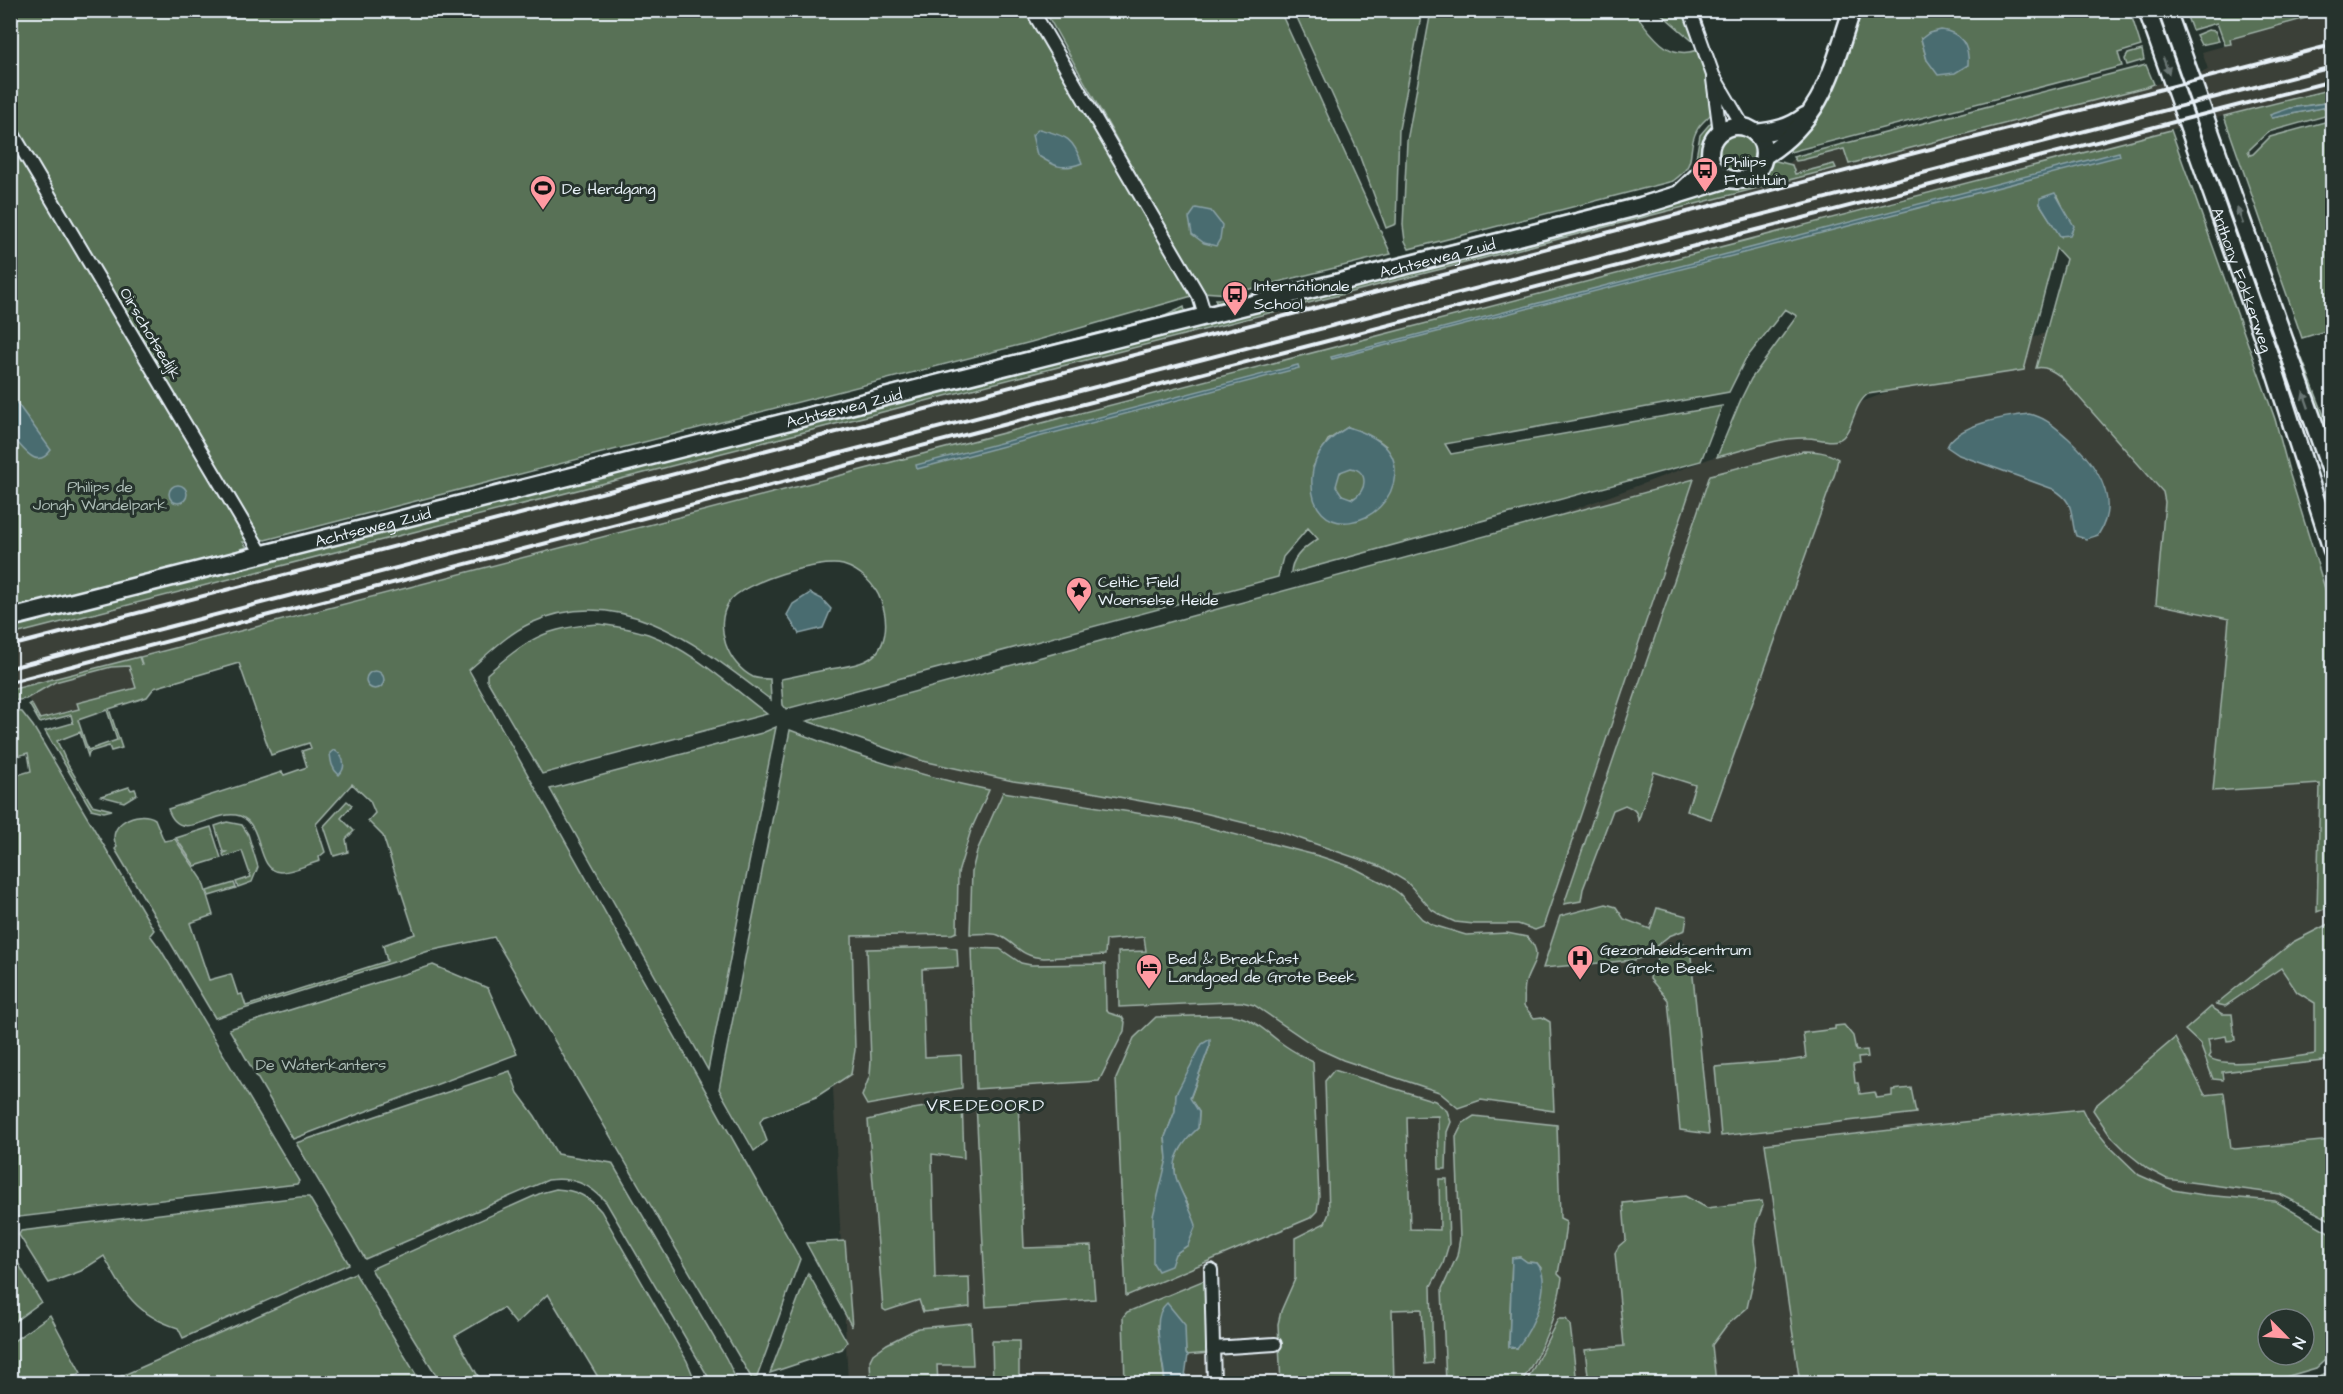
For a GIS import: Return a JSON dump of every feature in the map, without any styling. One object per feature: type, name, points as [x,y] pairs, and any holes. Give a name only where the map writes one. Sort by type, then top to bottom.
[{"type":"street","points":[[1032,10],[1199,296],[1205,316]]},
{"type":"street","points":[[1690,10],[1713,75],[1720,132]]},
{"type":"street","points":[[1764,156],[1794,135],[1822,96],[1852,10]]},
{"type":"street","name":"Anthony Fokkerweg","points":[[2147,10],[2272,363],[2332,550]]},
{"type":"street","name":"Anthony Fokkerweg","points":[[2167,10],[2332,474]]},
{"type":"street","points":[[1713,75],[1749,130],[1761,140],[1764,156],[1758,171],[1752,176],[1744,180],[1728,179],[1716,170],[1710,156],[1714,139],[1720,132],[1731,127],[1749,130],[1776,130],[1797,122],[1813,110]]},
{"type":"street","name":"Oirschotsedijk","points":[[10,129],[262,554]]},
{"type":"street","name":"Achtseweg Zuid","points":[[1676,196],[1703,171],[1710,156]]},
{"type":"street","name":"Achtseweg Zuid","points":[[10,618],[1676,196],[1728,179]]},
{"type":"street","points":[[1211,1270],[1214,1383]]},
{"type":"street","points":[[1213,1348],[1275,1344]]},
{"type":"shaded area","points":[[2220,11],[2332,11],[2332,111],[2228,115],[2170,130],[139,680],[142,692],[40,719],[24,692],[11,696],[10,627],[1258,313],[1771,180],[1794,158],[2152,85],[2206,71],[2208,69],[2202,52],[2231,44]]},
{"type":"shaded area","name":"Gezondheidscentrum De Grote Beek","points":[[2102,312],[2332,721],[2332,1170],[1980,1383],[848,1383],[818,792]]},
{"type":"green space","points":[[2185,10],[2331,11],[2230,39],[2231,44],[2225,45],[2217,23],[2192,30]]},
{"type":"green space","name":"De Herdgang","points":[[11,11],[1025,11],[1192,296],[1031,342],[265,540],[261,539],[11,121]]},
{"type":"green space","points":[[1045,11],[1280,11],[1391,254],[1230,294],[1202,292]]},
{"type":"green space","points":[[1294,11],[1422,11],[1399,129],[1396,224],[1386,228],[1357,149]]},
{"type":"green space","points":[[1431,11],[1633,11],[1653,36],[1668,48],[1677,52],[1698,50],[1707,77],[1713,111],[1697,130],[1686,168],[1673,181],[1409,249],[1405,241],[1403,225],[1407,141]]},
{"type":"green space","points":[[1658,11],[1684,11],[1696,44]]},
{"type":"green space","points":[[1859,11],[2130,11],[2141,46],[2118,53],[2122,66],[1790,152]],"holes":[[[1921,39],[1955,73],[1927,60]]]},
{"type":"green space","points":[[2208,30],[2215,31],[2219,41],[2201,45],[2196,35]]},
{"type":"green space","points":[[2142,50],[2144,60],[2127,65],[2125,59],[2128,54]]},
{"type":"green space","points":[[2146,65],[2154,84],[2146,87],[1849,164],[1844,149],[1796,161],[1793,157]]},
{"type":"green space","points":[[2332,89],[2332,102],[2290,108],[2271,116],[2272,118],[2332,106],[2332,114],[2268,132],[2248,151],[2250,155],[2253,154],[2270,137],[2332,120],[2332,329],[2302,338],[2224,116]]},
{"type":"green space","points":[[1713,120],[1713,129],[1707,142],[1704,159],[1694,169],[1700,135]]},
{"type":"green space","points":[[2171,130],[2275,419],[2332,611],[2332,906],[2317,912],[2320,784],[2213,791],[2229,619],[2156,604],[2165,502],[2163,492],[2061,377],[2046,368],[2036,368],[2066,259],[2056,248],[2024,370],[1868,394],[1859,404],[1847,433],[1835,441],[1796,438],[1762,444],[1717,457],[1751,379],[1797,316],[1785,309],[1745,360],[1729,392],[1445,444],[1451,454],[1722,406],[1701,461],[1291,573],[1296,557],[1318,539],[1308,528],[1283,557],[1278,577],[786,709],[783,705],[781,679],[861,663],[873,656],[882,643],[886,626],[884,609],[878,595],[866,578],[849,567],[832,564],[817,565],[782,574],[749,587],[729,602],[722,622],[730,654],[736,664],[755,678],[770,679],[771,700],[717,660],[660,626],[629,615],[598,610],[565,612],[522,628],[469,670],[800,1259],[757,1377],[752,1379],[494,937],[429,951],[215,1018],[115,849],[117,847],[114,839],[115,832],[119,826],[132,817],[148,816],[155,819],[164,841],[175,839],[202,879],[213,915],[190,923],[209,980],[231,974],[238,995],[242,994],[246,1006],[387,961],[383,945],[415,934],[383,836],[368,821],[375,813],[370,801],[352,784],[316,824],[325,852],[319,857],[320,861],[290,871],[273,870],[267,864],[253,828],[240,816],[220,816],[190,826],[181,825],[174,820],[168,809],[282,772],[284,775],[307,767],[302,751],[311,748],[309,743],[271,755],[239,663],[154,688],[147,697],[109,709],[122,748],[111,751],[109,746],[89,752],[88,756],[80,732],[57,741],[68,765],[92,805],[112,810],[104,812],[91,809],[45,731],[73,723],[71,715],[40,723],[29,704],[31,703],[40,719],[79,709],[77,703],[136,688],[129,666],[111,667],[55,682],[26,699],[11,701],[10,690],[139,657],[142,665],[140,657]],"holes":[[[2058,196],[2062,205],[2061,236],[2040,204]],[[1348,427],[1386,446],[1356,520],[1313,467],[1328,440]],[[107,710],[117,740],[88,750],[78,720]]]},
{"type":"green space","points":[[1738,134],[1752,139],[1757,153],[1752,167],[1738,172],[1724,167],[1719,153],[1724,139]]},
{"type":"green space","name":"Philips de Jongh Wandelpark","points":[[10,136],[248,542],[243,542],[247,547],[232,552],[232,555],[10,611]]},
{"type":"green space","points":[[1772,160],[1792,165],[1795,174],[1834,164],[1836,168],[11,635],[11,624],[271,558],[272,560],[285,557],[1217,319],[1218,322],[1234,318],[1234,315],[1692,196],[1694,199],[1729,184],[1740,185],[1753,181],[1760,176]]},
{"type":"green space","points":[[1689,179],[1669,191],[1217,305],[1215,299],[1231,299],[1652,193],[1674,187]]},
{"type":"green space","points":[[1184,307],[1185,311],[1174,314],[1174,316],[266,544],[1165,316]]},
{"type":"green space","points":[[2291,338],[2294,338],[2332,436],[2332,455]]},
{"type":"green space","points":[[1803,451],[1821,452],[1838,459],[1835,473],[1711,819],[1687,811],[1695,785],[1654,772],[1638,822],[1636,813],[1628,806],[1613,810],[1583,889],[1581,901],[1564,904],[1710,475]]},
{"type":"green space","points":[[1351,468],[1357,469],[1365,477],[1365,489],[1357,497],[1351,498],[1345,497],[1337,489],[1336,483],[1337,477],[1345,469]]},
{"type":"green space","points":[[1694,479],[1543,927],[1535,930],[1518,924],[1455,922],[1432,910],[1407,882],[1382,867],[1278,831],[1196,811],[1013,781],[923,761],[807,721]]},
{"type":"green space","points":[[599,624],[648,634],[680,649],[767,714],[542,774],[487,680],[487,674],[537,637],[564,628]]},
{"type":"green space","points":[[11,710],[22,712],[33,726],[154,930],[150,935],[299,1181],[297,1184],[11,1218],[10,777],[31,771],[28,753],[11,758]]},
{"type":"green space","points":[[776,727],[708,1070],[550,789],[762,733]]},
{"type":"green space","points":[[790,730],[888,764],[989,790],[971,830],[958,873],[957,932],[952,934],[852,936],[855,1050],[851,1074],[816,1097],[763,1117],[760,1122],[767,1141],[754,1151],[719,1089]]},
{"type":"green space","points":[[129,787],[131,790],[135,789],[137,794],[124,802],[101,796]]},
{"type":"green space","points":[[1003,792],[1175,819],[1319,856],[1352,867],[1389,886],[1400,894],[1422,919],[1433,925],[1466,935],[1507,933],[1527,937],[1536,954],[1525,984],[1524,1006],[1534,1018],[1542,1017],[1550,1022],[1554,1111],[1481,1100],[1458,1108],[1439,1092],[1343,1060],[1319,1049],[1254,1005],[1242,1002],[1119,1007],[1118,952],[1146,951],[1144,937],[1106,940],[1105,955],[1044,958],[1023,952],[998,935],[970,934],[972,871],[977,851]]},
{"type":"green space","points":[[347,801],[352,805],[341,818],[354,831],[346,839],[348,852],[334,856],[324,826]]},
{"type":"green space","points":[[227,822],[242,825],[248,834],[258,867],[252,882],[238,887],[236,882],[251,877],[242,851],[224,857],[223,854],[226,852],[223,852],[215,826]]},
{"type":"green space","points":[[211,827],[221,858],[195,866],[176,838]]},
{"type":"green space","points":[[234,883],[236,888],[209,896],[207,891]]},
{"type":"green space","points":[[1606,904],[1616,907],[1624,919],[1650,929],[1657,908],[1687,916],[1685,930],[1669,936],[1641,958],[1634,960],[1543,968],[1560,916]]},
{"type":"green space","points":[[2332,922],[2332,1060],[2222,1072],[2223,1080],[2213,1079],[2200,1044],[2185,1030],[2211,1007],[2222,1014],[2232,1014],[2235,1040],[2227,1041],[2226,1036],[2208,1039],[2211,1054],[2209,1057],[2216,1061],[2259,1062],[2315,1054],[2315,1003],[2297,992],[2281,968],[2225,1006],[2216,1004],[2293,942]]},
{"type":"green space","points":[[1683,943],[1690,947],[1709,1134],[1680,1130],[1668,1000],[1650,979],[1656,960],[1670,949]]},
{"type":"green space","points":[[947,947],[957,949],[958,967],[922,969],[925,1057],[961,1055],[962,1088],[867,1105],[862,1096],[870,1075],[871,1061],[867,949]]},
{"type":"green space","points":[[971,948],[1000,949],[1021,963],[1031,965],[1105,964],[1106,1010],[1122,1017],[1125,1022],[1124,1031],[1099,1081],[976,1089]]},
{"type":"green space","name":"De Waterkanters","points":[[433,965],[488,988],[517,1054],[293,1139],[229,1029]]},
{"type":"green space","points":[[1230,1015],[1245,1018],[1257,1024],[1288,1048],[1313,1062],[1319,1197],[1317,1211],[1310,1218],[1126,1296],[1116,1079],[1134,1038],[1156,1017]],"holes":[[[1210,1045],[1190,1099],[1199,1112],[1198,1128],[1185,1140],[1175,1160],[1175,1181],[1189,1206],[1188,1245],[1175,1254],[1162,1184],[1167,1159],[1165,1137],[1175,1111],[1176,1094]]]},
{"type":"green space","points":[[1844,1025],[1853,1036],[1856,1051],[1867,1050],[1868,1057],[1858,1058],[1859,1064],[1853,1065],[1855,1083],[1858,1083],[1860,1094],[1875,1092],[1877,1098],[1892,1096],[1892,1090],[1911,1088],[1916,1113],[1721,1136],[1715,1067],[1806,1058],[1803,1033],[1835,1029],[1835,1026]]},
{"type":"green space","points":[[2175,1038],[2205,1095],[2224,1093],[2231,1148],[2332,1140],[2332,1221],[2280,1194],[2167,1179],[2148,1169],[2109,1134],[2093,1110],[2095,1106]]},
{"type":"green space","points":[[1334,1070],[1435,1101],[1447,1111],[1451,1122],[1447,1132],[1446,1169],[1439,1169],[1438,1116],[1407,1117],[1410,1229],[1440,1230],[1439,1179],[1447,1179],[1449,1244],[1443,1264],[1431,1286],[1433,1363],[1425,1364],[1422,1309],[1392,1310],[1394,1383],[1382,1383],[1382,1381],[1281,1384],[1278,1324],[1295,1279],[1295,1238],[1325,1223],[1329,1213],[1325,1081]]},
{"type":"green space","points":[[510,1071],[518,1093],[535,1116],[557,1154],[612,1163],[726,1358],[738,1383],[714,1383],[710,1380],[606,1202],[600,1195],[580,1183],[548,1180],[365,1259],[296,1143]]},
{"type":"green space","points":[[962,1101],[964,1158],[932,1154],[935,1278],[969,1277],[970,1307],[923,1312],[919,1300],[886,1311],[883,1309],[868,1120],[913,1109]]},
{"type":"green space","points":[[1018,1101],[1024,1248],[1091,1246],[1095,1299],[986,1307],[976,1102]]},
{"type":"green space","points":[[2082,1109],[2087,1119],[2108,1145],[2139,1175],[2173,1190],[2275,1201],[2332,1234],[2332,1354],[2316,1368],[2282,1378],[2208,1384],[2042,1384],[2038,1377],[2025,1379],[2028,1384],[1800,1383],[1765,1144]]},
{"type":"green space","points":[[1474,1116],[1557,1125],[1560,1218],[1566,1221],[1558,1274],[1562,1278],[1547,1333],[1521,1383],[1446,1383],[1442,1289],[1457,1256],[1460,1238],[1456,1137],[1463,1123]],"holes":[[[1520,1257],[1527,1262],[1537,1263],[1541,1268],[1517,1348],[1509,1346],[1512,1258]]]},
{"type":"green space","points":[[556,1189],[581,1195],[601,1211],[687,1361],[696,1383],[599,1383],[601,1382],[548,1294],[516,1324],[503,1308],[455,1336],[481,1381],[441,1383],[371,1269],[541,1193]]},
{"type":"green space","points":[[1685,1196],[1707,1208],[1762,1201],[1763,1206],[1756,1224],[1754,1241],[1757,1264],[1747,1308],[1726,1326],[1712,1345],[1716,1383],[1589,1383],[1585,1350],[1624,1346],[1615,1253],[1626,1240],[1623,1203]]},
{"type":"green space","points":[[309,1197],[349,1264],[183,1338],[178,1328],[152,1316],[133,1301],[125,1292],[104,1256],[81,1271],[49,1283],[19,1235],[21,1231]]},
{"type":"green space","points":[[845,1241],[852,1327],[806,1243]]},
{"type":"green space","points":[[11,1251],[41,1302],[10,1324]]},
{"type":"green space","points":[[355,1273],[421,1383],[104,1383],[108,1382]]},
{"type":"green space","points":[[808,1273],[847,1342],[842,1349],[770,1373]]},
{"type":"green space","points":[[1207,1279],[1210,1353],[1186,1355],[1184,1325],[1157,1325],[1165,1383],[1125,1383],[1123,1317],[1127,1312]]},
{"type":"green space","points":[[50,1315],[81,1373],[61,1383],[11,1383],[11,1343]]},
{"type":"green space","points":[[1558,1319],[1566,1319],[1570,1325],[1577,1383],[1526,1383]]},
{"type":"green space","points":[[971,1323],[973,1365],[937,1365],[938,1383],[871,1383],[870,1360],[873,1354],[887,1344],[918,1328]]},
{"type":"green space","points":[[992,1341],[1019,1341],[1019,1383],[993,1383]]},
{"type":"green space","points":[[2332,1370],[2332,1383],[2300,1383],[2310,1381]]},
{"type":"water","points":[[1941,30],[1958,37],[1967,51],[1968,65],[1955,73],[1938,75],[1927,60],[1921,39],[1929,33]]},
{"type":"water","points":[[2332,102],[2332,106],[2272,118],[2270,115],[2290,108]]},
{"type":"water","points":[[1039,129],[1066,138],[1075,147],[1082,163],[1063,167],[1037,155],[1032,135]]},
{"type":"water","points":[[2119,152],[2120,156],[1332,359],[1331,357]]},
{"type":"water","points":[[2055,193],[2074,226],[2070,235],[2060,236],[2040,204],[2040,198]]},
{"type":"water","points":[[1196,208],[1211,211],[1222,225],[1220,239],[1216,246],[1204,243],[1192,234],[1189,218]]},
{"type":"water","points":[[1298,365],[1299,368],[917,469],[916,465]]},
{"type":"water","points":[[14,399],[51,450],[45,456],[34,458],[11,436],[11,405]]},
{"type":"water","points":[[2029,414],[2046,420],[2059,430],[2096,470],[2106,495],[2107,508],[2105,521],[2098,535],[2086,539],[2076,536],[2069,504],[2061,494],[2053,489],[1959,455],[1947,447],[1952,439],[1971,427]]},
{"type":"water","points":[[1348,427],[1365,433],[1381,443],[1392,456],[1395,474],[1390,493],[1380,507],[1366,517],[1350,522],[1335,521],[1322,513],[1314,499],[1312,476],[1316,460],[1329,441]],"holes":[[[1351,468],[1361,473],[1364,482],[1361,491],[1353,499],[1342,495],[1336,486],[1340,472]]]},
{"type":"water","points":[[178,485],[184,488],[187,494],[184,500],[178,503],[172,500],[169,494],[172,488]]},
{"type":"water","points":[[810,593],[822,599],[831,609],[823,628],[799,634],[787,615],[793,604]]},
{"type":"water","points":[[371,671],[379,671],[384,676],[382,687],[371,689],[366,684],[366,676]]},
{"type":"water","points":[[334,750],[343,761],[343,768],[339,775],[333,768],[331,760],[330,753]]},
{"type":"water","points":[[1210,1039],[1210,1045],[1190,1098],[1199,1112],[1198,1128],[1185,1142],[1175,1165],[1179,1186],[1196,1225],[1188,1245],[1175,1254],[1171,1266],[1158,1271],[1153,1263],[1153,1216],[1167,1159],[1165,1137],[1175,1111],[1176,1094],[1202,1044]]},
{"type":"water","points":[[1520,1257],[1527,1262],[1537,1263],[1542,1272],[1543,1282],[1539,1306],[1529,1330],[1517,1348],[1509,1347],[1512,1258]]},
{"type":"water","points":[[1167,1303],[1185,1325],[1186,1354],[1188,1355],[1184,1383],[1165,1383],[1158,1329],[1161,1310]]},
{"type":"railway","points":[[10,646],[2332,45]]},
{"type":"railway","points":[[10,668],[2332,67]]},
{"type":"railway","points":[[10,682],[2332,81]]},
{"type":"place","name":"Philips Fruittuin","points":[[1705,193]]},
{"type":"place","name":"De Herdgang","points":[[543,211]]},
{"type":"place","name":"Internationale School","points":[[1235,317]]},
{"type":"place","name":"Celtic Field Woenselse Heide","points":[[1079,613]]},
{"type":"place","name":"Gezondheidscentrum De Grote Beek","points":[[1580,981]]},
{"type":"place","name":"Bed & Breakfast Landgoed de Grote Beek","points":[[1149,990]]},
{"type":"district","name":"VREDEOORD","points":[[986,1105]]}]
